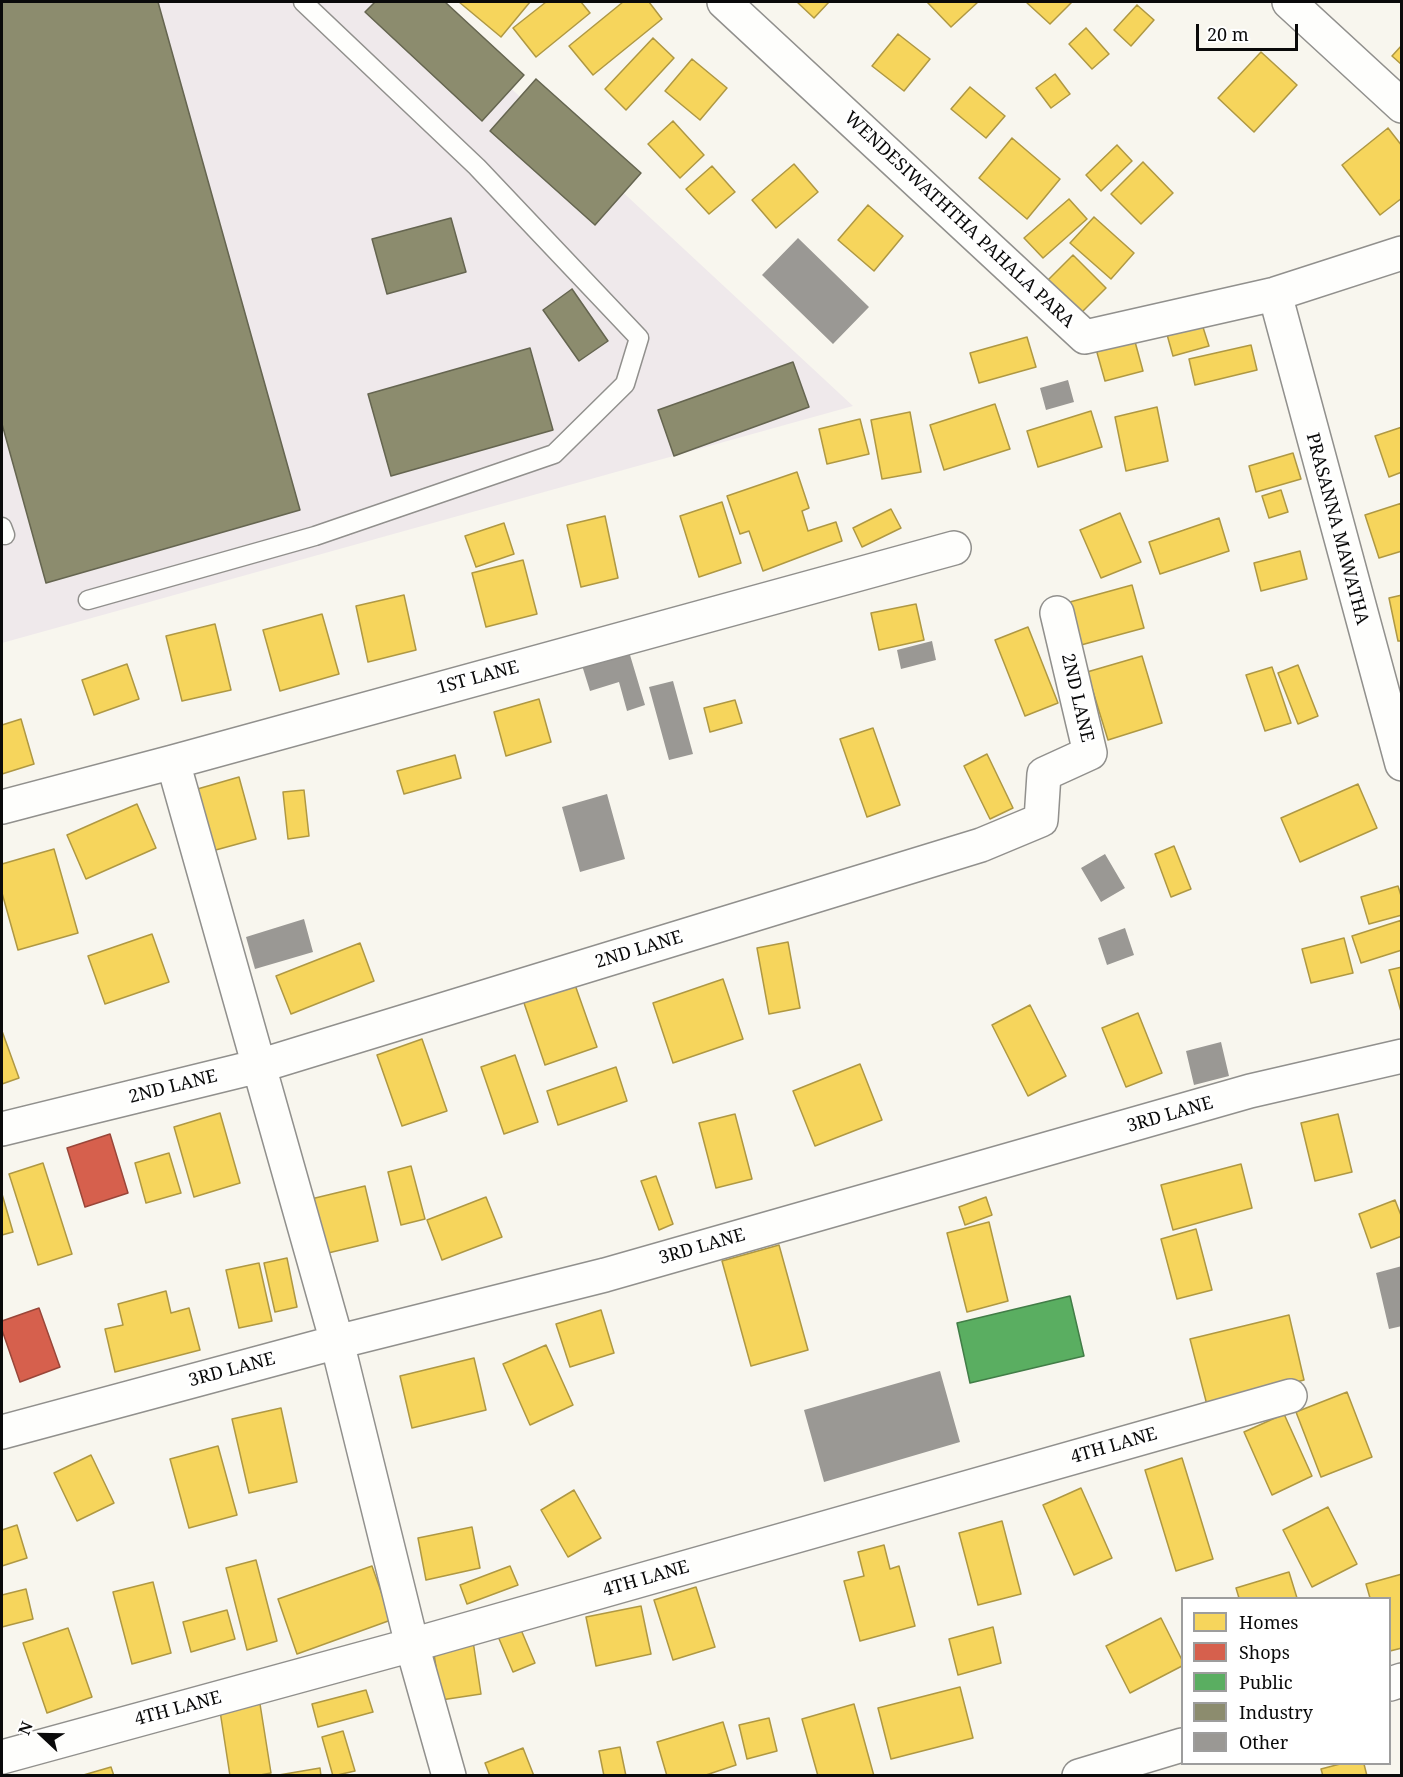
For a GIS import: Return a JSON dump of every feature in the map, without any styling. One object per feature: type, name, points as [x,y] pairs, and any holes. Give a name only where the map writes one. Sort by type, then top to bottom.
[{"type":"street","name":"WENDESIWATHTHA PAHALA PARA","points":[[724,2],[1085,338],[1275,294],[1401,253]]},
{"type":"street","points":[[1290,2],[1401,106]]},
{"type":"street","name":"PRASANNA MAWATHA","points":[[1275,294],[1401,764]]},
{"type":"street","name":"1ST LANE","points":[[2,807],[954,548]]},
{"type":"street","name":"2ND LANE","points":[[2,1129],[259,1066],[981,845],[1041,820],[1044,774],[1090,753],[1057,614]]},
{"type":"street","points":[[173,762],[338,1342],[412,1646],[449,1776]]},
{"type":"street","name":"3RD LANE","points":[[2,1432],[338,1342],[617,1271],[1250,1091],[1401,1056]]},
{"type":"street","name":"4TH LANE","points":[[2,1757],[412,1646],[1290,1396]]},
{"type":"street","points":[[1079,1776],[1181,1745]]},
{"type":"lane","points":[[88,600],[315,536],[554,454],[625,384],[639,338],[477,167],[303,2]]},
{"type":"shaded area","points":[[2,2],[418,2],[853,406],[2,643]]},
{"type":"building: Homes","points":[[459,2],[530,2],[501,37]]},
{"type":"building: Homes","points":[[546,2],[581,2],[590,13],[536,57],[513,28]]},
{"type":"building: Homes","points":[[623,2],[649,2],[662,19],[593,75],[569,46]]},
{"type":"building: Homes","points":[[797,2],[829,2],[814,18]]},
{"type":"building: Homes","points":[[927,2],[978,2],[951,27]]},
{"type":"building: Homes","points":[[1026,2],[1072,2],[1050,24]]},
{"type":"building: Homes","points":[[1137,5],[1154,20],[1131,46],[1114,30]]},
{"type":"building: Homes","points":[[1086,28],[1109,54],[1092,69],[1069,44]]},
{"type":"building: Homes","points":[[898,34],[930,59],[904,91],[872,66]]},
{"type":"building: Homes","points":[[653,38],[674,58],[626,110],[605,89]]},
{"type":"building: Homes","points":[[1402,45],[1402,65],[1392,56]]},
{"type":"building: Homes","points":[[1261,52],[1297,85],[1254,132],[1218,98]]},
{"type":"building: Homes","points":[[692,59],[727,88],[700,120],[665,91]]},
{"type":"building: Homes","points":[[1055,74],[1070,94],[1051,108],[1036,88]]},
{"type":"building: Homes","points":[[970,87],[1005,116],[986,138],[951,109]]},
{"type":"building: Homes","points":[[673,121],[704,155],[680,178],[648,144]]},
{"type":"building: Homes","points":[[1388,128],[1402,146],[1402,198],[1380,215],[1342,165]]},
{"type":"building: Homes","points":[[1012,138],[1060,179],[1027,219],[979,178]]},
{"type":"building: Homes","points":[[1117,145],[1132,161],[1101,191],[1086,175]]},
{"type":"building: Homes","points":[[1143,162],[1173,193],[1141,224],[1111,194]]},
{"type":"building: Homes","points":[[794,164],[818,192],[776,228],[752,200]]},
{"type":"building: Homes","points":[[712,166],[735,192],[709,214],[686,189]]},
{"type":"building: Homes","points":[[1069,199],[1087,219],[1043,258],[1024,238]]},
{"type":"building: Homes","points":[[868,205],[903,236],[874,271],[838,240]]},
{"type":"building: Homes","points":[[1094,217],[1134,253],[1111,279],[1070,243]]},
{"type":"building: Homes","points":[[1073,255],[1106,288],[1078,316],[1046,282]]},
{"type":"building: Homes","points":[[1201,321],[1209,346],[1173,356],[1166,331]]},
{"type":"building: Homes","points":[[1027,337],[1036,367],[979,383],[970,353]]},
{"type":"building: Homes","points":[[1134,338],[1143,371],[1105,381],[1096,349]]},
{"type":"building: Homes","points":[[1251,345],[1257,370],[1195,385],[1189,359]]},
{"type":"building: Homes","points":[[995,404],[1010,449],[944,470],[930,425]]},
{"type":"building: Homes","points":[[1157,407],[1168,461],[1126,471],[1115,417]]},
{"type":"building: Homes","points":[[1091,411],[1102,447],[1038,467],[1027,431]]},
{"type":"building: Homes","points":[[910,412],[921,472],[882,479],[871,420]]},
{"type":"building: Homes","points":[[860,419],[869,454],[827,464],[819,429]]},
{"type":"building: Homes","points":[[1402,427],[1402,472],[1389,477],[1375,436]]},
{"type":"building: Homes","points":[[1293,453],[1301,479],[1256,492],[1249,466]]},
{"type":"building: Homes","points":[[797,472],[809,508],[802,511],[808,531],[836,522],[842,541],[763,571],[749,531],[740,534],[727,496]]},
{"type":"building: Homes","points":[[1281,490],[1288,512],[1269,518],[1262,496]]},
{"type":"building: Homes","points":[[722,502],[741,563],[699,577],[680,516]]},
{"type":"building: Homes","points":[[1402,503],[1402,551],[1379,558],[1365,515]]},
{"type":"building: Homes","points":[[891,509],[901,528],[862,547],[853,528]]},
{"type":"building: Homes","points":[[1120,513],[1141,562],[1101,578],[1080,530]]},
{"type":"building: Homes","points":[[605,516],[618,578],[581,587],[567,525]]},
{"type":"building: Homes","points":[[1219,518],[1229,551],[1160,574],[1149,542]]},
{"type":"building: Homes","points":[[504,523],[514,554],[476,567],[465,536]]},
{"type":"building: Homes","points":[[1300,551],[1307,579],[1261,591],[1254,563]]},
{"type":"building: Homes","points":[[523,560],[537,614],[486,627],[472,573]]},
{"type":"building: Homes","points":[[1132,585],[1144,628],[1081,645],[1070,602]]},
{"type":"building: Homes","points":[[404,595],[416,650],[368,662],[356,606]]},
{"type":"building: Homes","points":[[1402,595],[1402,641],[1398,641],[1389,598]]},
{"type":"building: Homes","points":[[916,604],[924,640],[879,650],[871,613]]},
{"type":"building: Homes","points":[[322,614],[339,674],[280,691],[263,630]]},
{"type":"building: Homes","points":[[215,624],[231,690],[182,701],[166,636]]},
{"type":"building: Homes","points":[[1028,627],[1058,703],[1025,716],[995,640]]},
{"type":"building: Homes","points":[[1142,656],[1162,723],[1108,740],[1087,672]]},
{"type":"building: Homes","points":[[127,664],[139,699],[94,715],[82,680]]},
{"type":"building: Homes","points":[[1298,665],[1318,716],[1298,724],[1278,673]]},
{"type":"building: Homes","points":[[1272,667],[1291,723],[1265,731],[1246,675]]},
{"type":"building: Homes","points":[[539,699],[551,742],[506,756],[494,712]]},
{"type":"building: Homes","points":[[735,700],[742,723],[710,732],[704,708]]},
{"type":"building: Homes","points":[[21,719],[34,764],[2,774],[2,725]]},
{"type":"building: Homes","points":[[873,728],[900,805],[867,817],[840,739]]},
{"type":"building: Homes","points":[[987,754],[1013,808],[990,819],[964,766]]},
{"type":"building: Homes","points":[[455,755],[461,778],[404,794],[397,771]]},
{"type":"building: Homes","points":[[239,777],[256,839],[212,851],[194,790]]},
{"type":"building: Homes","points":[[1358,784],[1377,828],[1300,862],[1281,818]]},
{"type":"building: Homes","points":[[304,790],[309,836],[288,839],[283,792]]},
{"type":"building: Homes","points":[[137,804],[156,848],[86,879],[67,835]]},
{"type":"building: Homes","points":[[1174,846],[1191,889],[1171,897],[1155,854]]},
{"type":"building: Homes","points":[[54,849],[78,933],[18,950],[2,893],[2,864]]},
{"type":"building: Homes","points":[[1398,886],[1402,899],[1402,915],[1369,924],[1361,897]]},
{"type":"building: Homes","points":[[1402,920],[1402,950],[1361,963],[1352,936]]},
{"type":"building: Homes","points":[[152,934],[169,982],[105,1004],[88,956]]},
{"type":"building: Homes","points":[[1344,938],[1353,973],[1311,983],[1302,949]]},
{"type":"building: Homes","points":[[788,942],[800,1008],[769,1014],[757,948]]},
{"type":"building: Homes","points":[[360,943],[374,981],[291,1014],[276,976]]},
{"type":"building: Homes","points":[[1402,967],[1402,1015],[1389,970]]},
{"type":"building: Homes","points":[[723,979],[743,1039],[673,1063],[653,1003]]},
{"type":"building: Homes","points":[[574,982],[597,1047],[545,1065],[523,1000]]},
{"type":"building: Homes","points":[[1030,1005],[1066,1076],[1028,1096],[992,1025]]},
{"type":"building: Homes","points":[[1138,1013],[1162,1073],[1126,1087],[1102,1028]]},
{"type":"building: Homes","points":[[2,1031],[19,1078],[2,1084]]},
{"type":"building: Homes","points":[[422,1039],[447,1111],[402,1126],[377,1055]]},
{"type":"building: Homes","points":[[515,1055],[538,1122],[504,1134],[481,1067]]},
{"type":"building: Homes","points":[[860,1064],[882,1120],[815,1146],[793,1091]]},
{"type":"building: Homes","points":[[616,1067],[627,1101],[558,1125],[547,1091]]},
{"type":"building: Homes","points":[[220,1113],[240,1183],[194,1197],[174,1127]]},
{"type":"building: Homes","points":[[735,1114],[752,1179],[716,1188],[699,1123]]},
{"type":"building: Homes","points":[[1338,1114],[1352,1172],[1315,1181],[1301,1123]]},
{"type":"building: Homes","points":[[169,1153],[181,1193],[146,1203],[135,1163]]},
{"type":"building: Homes","points":[[43,1163],[72,1254],[38,1265],[9,1174]]},
{"type":"building: Homes","points":[[1241,1164],[1252,1208],[1173,1230],[1161,1185]]},
{"type":"building: Homes","points":[[411,1166],[425,1219],[401,1225],[388,1172]]},
{"type":"building: Homes","points":[[656,1176],[673,1224],[659,1230],[641,1181]]},
{"type":"building: Homes","points":[[365,1186],[378,1241],[324,1254],[311,1199]]},
{"type":"building: Homes","points":[[2,1194],[13,1232],[2,1235]]},
{"type":"building: Homes","points":[[486,1197],[502,1237],[442,1260],[427,1220]]},
{"type":"building: Homes","points":[[986,1197],[992,1215],[965,1225],[959,1207]]},
{"type":"building: Homes","points":[[1395,1200],[1402,1218],[1402,1236],[1371,1248],[1359,1214]]},
{"type":"building: Homes","points":[[989,1222],[1008,1301],[967,1312],[947,1233]]},
{"type":"building: Homes","points":[[1196,1229],[1212,1290],[1177,1299],[1161,1239]]},
{"type":"building: Homes","points":[[779,1245],[808,1350],[751,1366],[722,1261]]},
{"type":"building: Homes","points":[[287,1258],[297,1307],[275,1312],[264,1263]]},
{"type":"building: Homes","points":[[259,1263],[272,1321],[239,1328],[226,1270]]},
{"type":"building: Homes","points":[[166,1291],[171,1313],[189,1308],[200,1350],[115,1372],[105,1329],[123,1325],[118,1304]]},
{"type":"building: Homes","points":[[601,1310],[614,1353],[570,1367],[556,1324]]},
{"type":"building: Homes","points":[[1289,1315],[1304,1380],[1207,1405],[1190,1339]]},
{"type":"building: Homes","points":[[546,1345],[573,1405],[530,1425],[503,1364]]},
{"type":"building: Homes","points":[[474,1358],[486,1410],[412,1428],[400,1376]]},
{"type":"building: Homes","points":[[1347,1392],[1372,1457],[1321,1477],[1296,1412]]},
{"type":"building: Homes","points":[[281,1408],[297,1482],[249,1493],[232,1419]]},
{"type":"building: Homes","points":[[1284,1414],[1312,1476],[1272,1495],[1244,1432]]},
{"type":"building: Homes","points":[[218,1446],[237,1515],[189,1528],[170,1459]]},
{"type":"building: Homes","points":[[91,1455],[114,1503],[77,1521],[54,1473]]},
{"type":"building: Homes","points":[[1182,1458],[1213,1559],[1176,1571],[1145,1470]]},
{"type":"building: Homes","points":[[1081,1488],[1112,1558],[1074,1575],[1043,1505]]},
{"type":"building: Homes","points":[[574,1490],[601,1538],[568,1557],[541,1510]]},
{"type":"building: Homes","points":[[1328,1507],[1357,1564],[1312,1587],[1283,1530]]},
{"type":"building: Homes","points":[[1002,1521],[1021,1594],[978,1605],[959,1533]]},
{"type":"building: Homes","points":[[17,1525],[27,1558],[2,1566],[2,1530]]},
{"type":"building: Homes","points":[[472,1527],[480,1568],[426,1580],[418,1538]]},
{"type":"building: Homes","points":[[884,1545],[890,1569],[899,1566],[915,1626],[860,1641],[844,1581],[864,1576],[858,1552]]},
{"type":"building: Homes","points":[[256,1560],[277,1641],[247,1650],[226,1568]]},
{"type":"building: Homes","points":[[372,1566],[391,1620],[297,1654],[278,1599]]},
{"type":"building: Homes","points":[[510,1566],[518,1585],[467,1604],[460,1585]]},
{"type":"building: Homes","points":[[1289,1572],[1297,1597],[1239,1597],[1236,1588]]},
{"type":"building: Homes","points":[[1402,1574],[1402,1648],[1391,1651],[1391,1597],[1370,1597],[1366,1584]]},
{"type":"building: Homes","points":[[153,1582],[171,1653],[132,1664],[113,1592]]},
{"type":"building: Homes","points":[[696,1587],[715,1647],[673,1660],[654,1600]]},
{"type":"building: Homes","points":[[26,1589],[33,1619],[2,1627],[2,1595]]},
{"type":"building: Homes","points":[[641,1606],[651,1654],[596,1666],[586,1617]]},
{"type":"building: Homes","points":[[227,1610],[235,1639],[191,1652],[183,1622]]},
{"type":"building: Homes","points":[[1161,1618],[1181,1658],[1181,1667],[1130,1693],[1106,1646]]},
{"type":"building: Homes","points":[[519,1625],[535,1663],[513,1672],[497,1634]]},
{"type":"building: Homes","points":[[993,1627],[1001,1663],[958,1675],[949,1639]]},
{"type":"building: Homes","points":[[68,1628],[92,1697],[47,1713],[23,1643]]},
{"type":"building: Homes","points":[[473,1641],[481,1694],[441,1700],[433,1647]]},
{"type":"building: Homes","points":[[960,1687],[973,1738],[891,1759],[878,1708]]},
{"type":"building: Homes","points":[[366,1690],[373,1712],[318,1727],[312,1704]]},
{"type":"building: Homes","points":[[260,1704],[271,1773],[255,1776],[230,1776],[220,1711]]},
{"type":"building: Homes","points":[[854,1704],[874,1776],[818,1776],[802,1719]]},
{"type":"building: Homes","points":[[769,1718],[777,1751],[747,1759],[739,1725]]},
{"type":"building: Homes","points":[[723,1722],[736,1765],[703,1776],[667,1776],[657,1742]]},
{"type":"building: Homes","points":[[343,1731],[355,1771],[333,1776],[322,1737]]},
{"type":"building: Homes","points":[[620,1747],[626,1776],[604,1776],[599,1751]]},
{"type":"building: Homes","points":[[523,1748],[534,1776],[490,1776],[485,1763]]},
{"type":"building: Homes","points":[[1336,1765],[1364,1765],[1367,1776],[1323,1776],[1321,1769]]},
{"type":"building: Homes","points":[[111,1767],[114,1776],[80,1776]]},
{"type":"building: Homes","points":[[320,1768],[321,1776],[273,1776]]},
{"type":"building: Shops","points":[[110,1134],[128,1193],[85,1207],[67,1148]]},
{"type":"building: Shops","points":[[39,1308],[60,1367],[20,1382],[2,1330],[2,1321]]},
{"type":"building: Public","points":[[1070,1296],[1084,1356],[970,1383],[957,1323]]},
{"type":"building: Industry","points":[[2,2],[158,2],[300,510],[46,583],[2,424]]},
{"type":"building: Industry","points":[[375,2],[445,2],[524,75],[482,121],[365,12]]},
{"type":"building: Industry","points":[[536,79],[641,173],[595,225],[490,131]]},
{"type":"building: Industry","points":[[451,218],[466,272],[387,294],[372,239]]},
{"type":"building: Industry","points":[[572,289],[608,341],[579,361],[543,310]]},
{"type":"building: Industry","points":[[530,348],[553,430],[391,476],[368,394]]},
{"type":"building: Industry","points":[[793,362],[809,407],[674,456],[658,410]]},
{"type":"building: Other","points":[[798,238],[869,307],[833,344],[762,275]]},
{"type":"building: Other","points":[[1068,380],[1074,402],[1046,410],[1040,388]]},
{"type":"building: Other","points":[[932,641],[936,660],[901,669],[897,650]]},
{"type":"building: Other","points":[[627,645],[645,705],[627,711],[619,682],[590,691],[580,659]]},
{"type":"building: Other","points":[[673,681],[693,754],[669,760],[649,687]]},
{"type":"building: Other","points":[[607,794],[625,859],[580,872],[562,807]]},
{"type":"building: Other","points":[[1105,854],[1125,888],[1101,902],[1081,868]]},
{"type":"building: Other","points":[[304,919],[313,952],[255,969],[246,937]]},
{"type":"building: Other","points":[[1125,928],[1134,955],[1107,965],[1098,938]]},
{"type":"building: Other","points":[[1221,1042],[1229,1076],[1194,1085],[1186,1051]]},
{"type":"building: Other","points":[[1402,1266],[1402,1326],[1389,1329],[1376,1273]]},
{"type":"building: Other","points":[[940,1371],[960,1442],[824,1482],[804,1410]]}]
